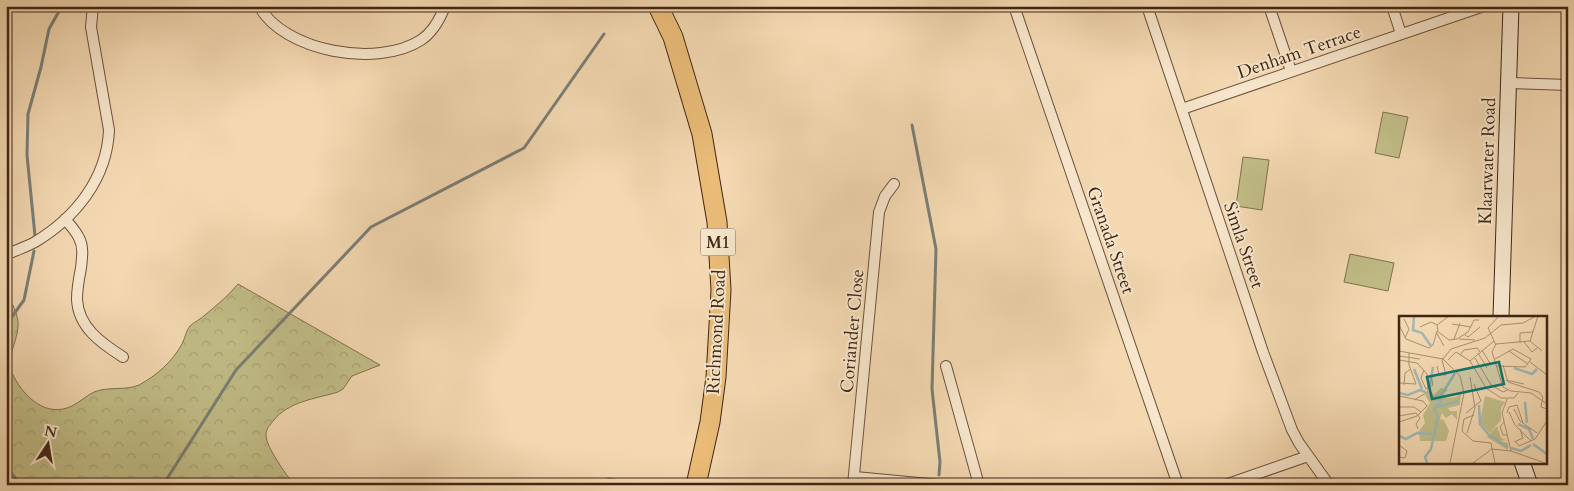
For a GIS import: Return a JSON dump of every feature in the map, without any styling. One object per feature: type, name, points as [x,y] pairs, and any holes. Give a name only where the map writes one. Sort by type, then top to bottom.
[{"type":"highway","name":"Richmond Road","points":[[658,6],[673,38],[702,134],[717,222],[721,290],[716,377],[710,422],[696,485]]},
{"type":"street","points":[[6,255],[35,242],[65,219],[88,196],[102,166],[109,141],[109,130],[91,27],[93,6]]},
{"type":"street","points":[[258,6],[265,17],[289,36],[328,50],[370,55],[399,51],[423,39],[439,22],[446,6]]},
{"type":"street","name":"Granada Street","points":[[1014,6],[1178,485]]},
{"type":"street","name":"Simla Street","points":[[1146,6],[1263,352],[1292,430],[1308,456],[1330,485]]},
{"type":"street","points":[[1269,6],[1291,71]]},
{"type":"street","points":[[1392,6],[1401,34]]},
{"type":"street","name":"Denham Terrace","points":[[1182,109],[1484,6]]},
{"type":"street","name":"Klaarwater Road","points":[[1502,316],[1511,6]]},
{"type":"street","points":[[1508,84],[1568,85]]},
{"type":"street","name":"Coriander Close","points":[[854,481],[879,212],[885,196],[894,184]]},
{"type":"street","points":[[65,219],[79,238],[81,244],[82,258],[77,298],[81,318],[103,345],[123,357]]},
{"type":"street","points":[[946,366],[979,485]]},
{"type":"street","points":[[1225,485],[1308,456]]},
{"type":"street","points":[[1523,464],[1530,485]]},
{"type":"street","points":[[854,481],[940,485]]},
{"type":"green space","points":[[1383,112],[1408,117],[1399,158],[1375,153]]},
{"type":"green space","points":[[1243,157],[1269,160],[1262,210],[1236,206]]},
{"type":"green space","points":[[1350,254],[1394,263],[1388,291],[1344,282]]},
{"type":"green space","points":[[238,284],[380,365],[352,376],[343,389],[338,392],[303,402],[287,409],[279,414],[269,426],[266,435],[269,446],[294,485],[6,485],[6,300],[13,305],[18,321],[10,364],[14,377],[24,392],[38,404],[46,408],[63,409],[72,406],[94,392],[105,389],[134,387],[152,377],[174,356],[190,326],[218,304]]},
{"type":"green space","points":[[608,478],[629,481],[632,485],[596,485]]},
{"type":"waterway","points":[[35,236],[27,155],[28,114],[49,29],[62,6]]},
{"type":"waterway","points":[[163,485],[236,370],[371,227],[524,148],[604,34]]},
{"type":"waterway","points":[[912,125],[936,249],[932,389],[940,462],[939,475]]},
{"type":"waterway","points":[[6,325],[24,300],[34,251]]},
{"type":"waterway","points":[[6,474],[12,474],[21,485]]}]
